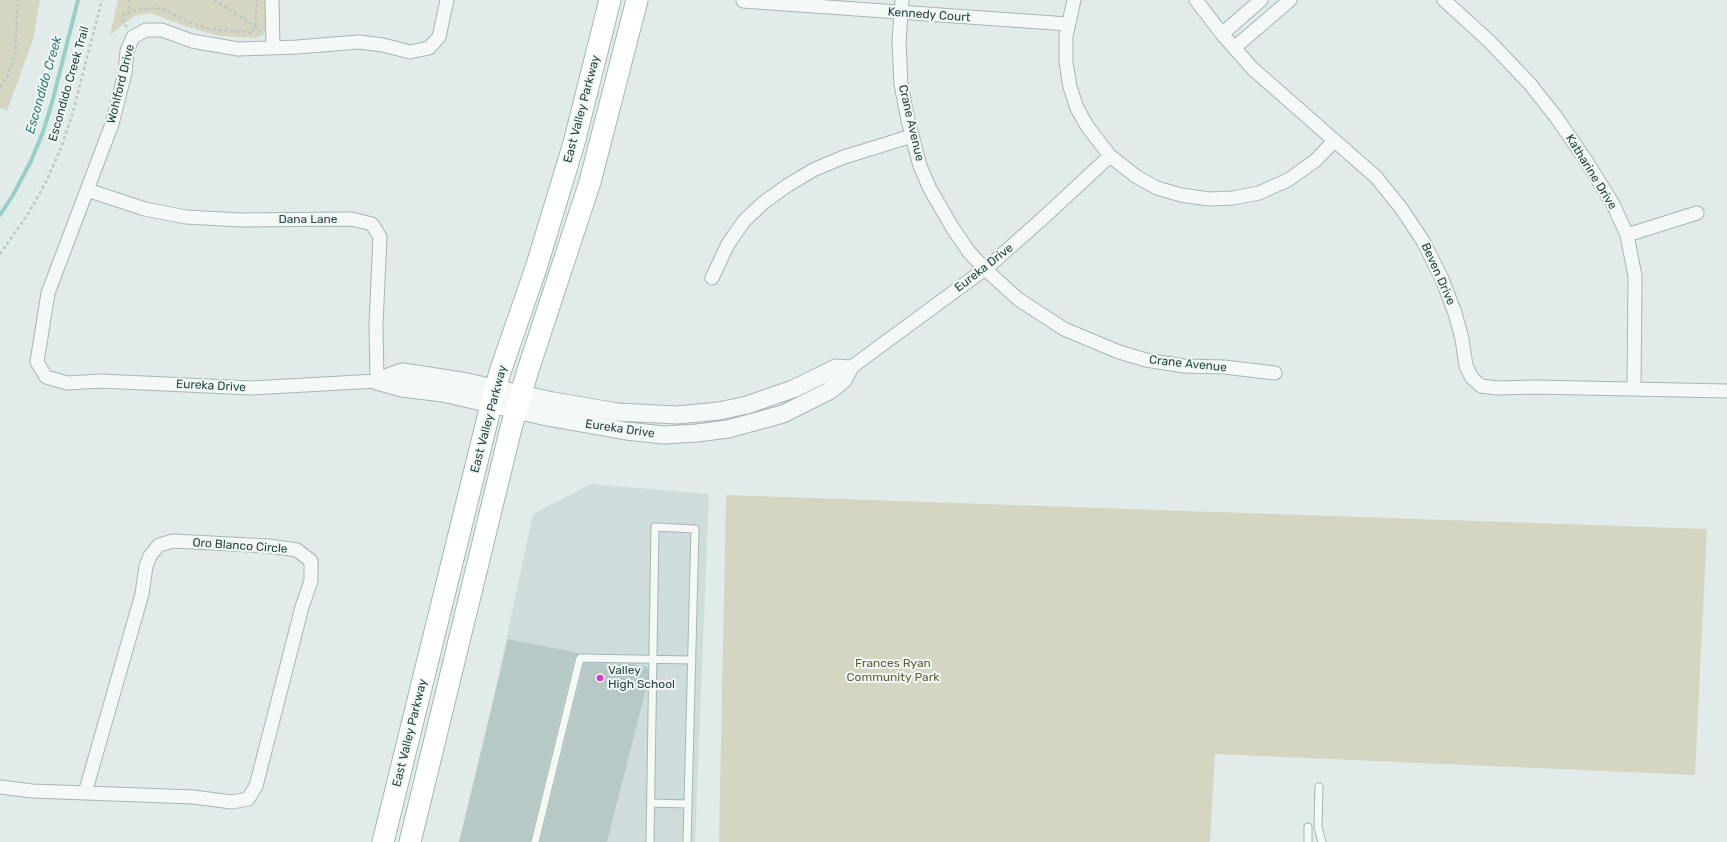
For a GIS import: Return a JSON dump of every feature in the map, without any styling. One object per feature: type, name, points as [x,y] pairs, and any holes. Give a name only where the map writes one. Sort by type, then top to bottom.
[{"type":"main road","name":"East Valley Parkway","points":[[383,842],[494,397],[574,144],[610,0]]},
{"type":"main road","name":"East Valley Parkway","points":[[410,842],[519,402],[590,182],[637,0]]},
{"type":"street","points":[[272,0],[273,48]]},
{"type":"street","name":"Wohlford Drive","points":[[46,377],[37,362],[48,293],[112,124],[125,73],[127,51],[133,37],[146,30],[162,30],[192,41],[238,49],[358,42],[383,45],[410,52],[429,48],[439,37],[447,0]]},
{"type":"street","points":[[1074,0],[1068,24],[1066,62],[1070,87],[1078,108],[1087,126],[1110,156],[1137,177],[1157,188],[1181,195],[1209,199],[1233,198],[1259,193],[1288,180],[1316,160],[1334,141]]},
{"type":"street","name":"Beven Drive","points":[[1196,0],[1222,34],[1253,69],[1376,177],[1401,208],[1424,241],[1442,279],[1455,313],[1462,339],[1466,366],[1472,378],[1481,386],[1497,388],[1534,386],[1727,391]]},
{"type":"street","points":[[1222,34],[1261,0]]},
{"type":"street","points":[[1234,48],[1290,0]]},
{"type":"street","name":"Katharine Drive","points":[[1444,0],[1490,42],[1530,84],[1548,106],[1589,165],[1613,204],[1627,235],[1635,276],[1636,316],[1634,389]]},
{"type":"street","name":"Kennedy Court","points":[[743,1],[902,6],[1068,24]]},
{"type":"street","name":"Crane Avenue","points":[[902,6],[899,42],[900,69],[904,100],[920,166],[952,227],[969,252],[985,269],[1018,299],[1064,329],[1119,352],[1146,360],[1184,366],[1224,367],[1275,373]]},
{"type":"street","points":[[712,278],[728,244],[744,221],[763,203],[788,185],[815,169],[844,157],[912,136]]},
{"type":"street","name":"Eureka Drive","points":[[46,377],[67,383],[100,381],[251,388],[377,381],[402,372],[455,380],[494,397],[519,402],[617,412],[654,415],[697,414],[747,405],[793,389],[836,368],[849,369],[985,269],[1110,156]]},
{"type":"street","name":"Dana Lane","points":[[87,190],[145,209],[186,217],[241,220],[351,219],[372,224],[380,237],[376,324],[377,381]]},
{"type":"street","points":[[1627,235],[1697,213]]},
{"type":"street","name":"Oro Blanco Circle","points":[[0,787],[32,791],[85,793],[193,797],[232,802],[248,799],[256,786],[300,614],[311,581],[311,561],[297,550],[269,546],[173,541],[158,545],[150,556],[146,566],[142,594],[85,793]]},
{"type":"lane","points":[[650,842],[655,528],[695,529],[687,842]]},
{"type":"lane","points":[[535,842],[580,658],[653,661],[692,660]]},
{"type":"lane","points":[[1319,787],[1318,827],[1322,842]]},
{"type":"lane","points":[[651,803],[688,804]]},
{"type":"lane","points":[[1308,827],[1308,842]]},
{"type":"path","points":[[0,87],[7,77],[15,55],[18,0]]},
{"type":"path","name":"Escondido Creek Trail","points":[[0,254],[28,214],[46,182],[61,148],[72,115],[102,0]]},
{"type":"path","points":[[129,0],[130,12]]},
{"type":"path","points":[[214,0],[255,26],[273,48]]},
{"type":"path","points":[[133,37],[123,22],[124,14],[140,9],[166,10],[186,21],[211,29],[252,33],[255,26],[257,0]]},
{"type":"shaded area","name":"Valley High School","points":[[591,484],[709,494],[695,842],[463,842],[533,514]]},
{"type":"green space","points":[[0,0],[40,0],[33,40],[7,111],[0,108]]},
{"type":"green space","points":[[118,0],[268,0],[264,35],[255,38],[219,36],[191,28],[150,13],[134,16],[110,35]]},
{"type":"green space","name":"Frances Ryan Community Park","points":[[726,495],[1707,529],[1695,775],[1215,754],[1210,842],[719,842]]},
{"type":"building","points":[[508,639],[579,653],[575,657],[530,842],[459,842]]},
{"type":"building","points":[[584,663],[632,664],[648,667],[648,681],[607,842],[540,842]]},
{"type":"waterway","name":"Escondido Creek","points":[[0,215],[13,195],[31,161],[43,132],[53,99],[78,0]]},
{"type":"place","name":"Valley High School","points":[[600,678]]}]
